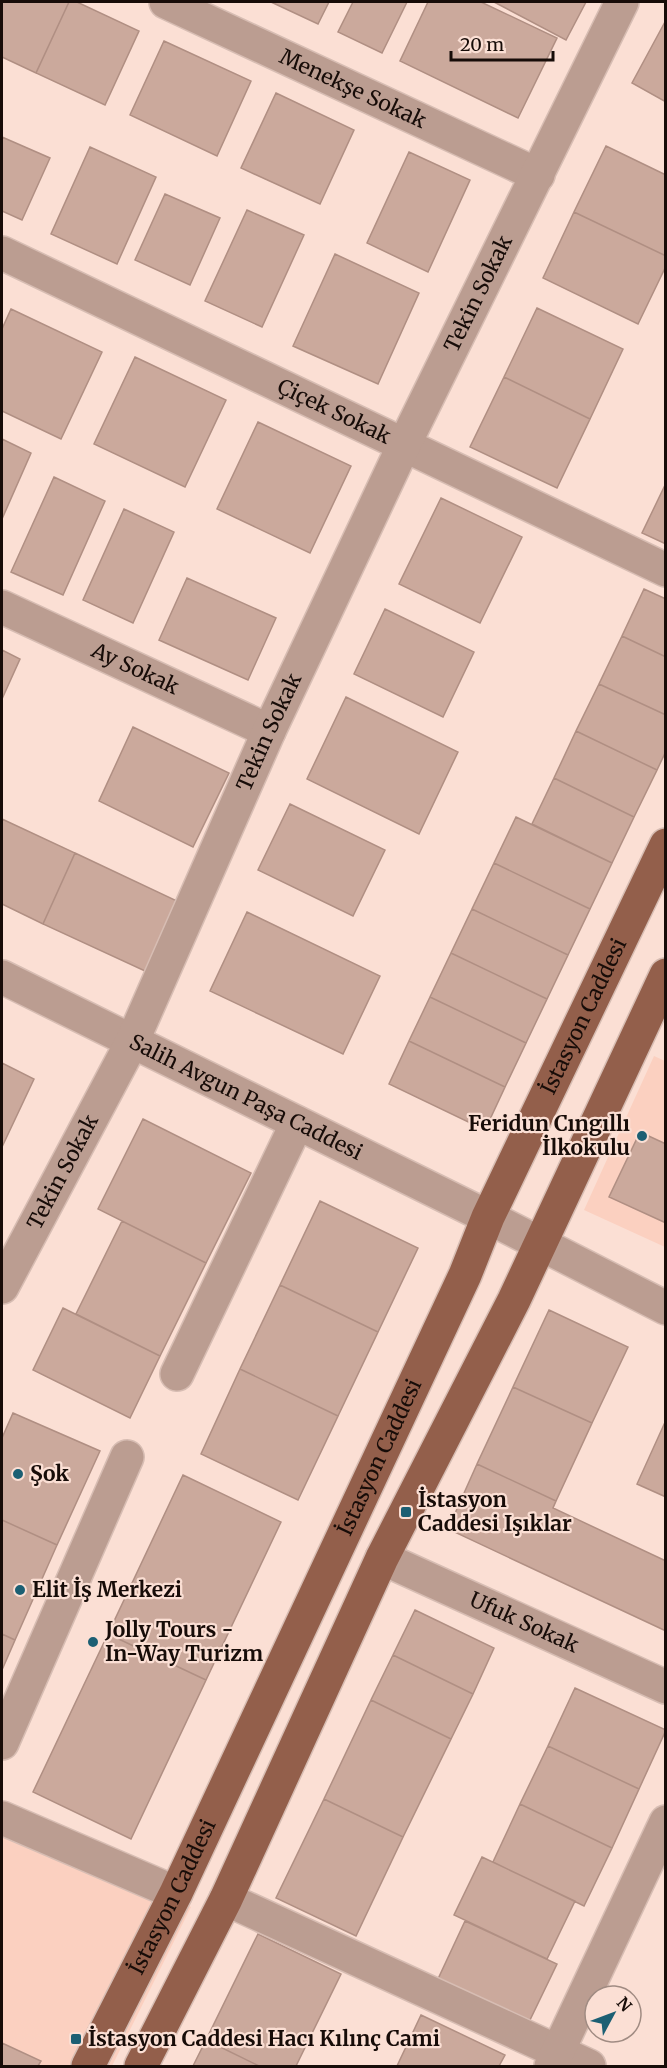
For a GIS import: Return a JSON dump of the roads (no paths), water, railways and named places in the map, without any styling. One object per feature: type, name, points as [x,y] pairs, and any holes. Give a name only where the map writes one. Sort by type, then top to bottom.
[{"type":"main road","name":"İstasyon Caddesi","points":[[88,2067],[176,1893],[460,1286],[488,1217],[666,845]]},
{"type":"main road","points":[[141,2067],[226,1899],[382,1558],[514,1300],[666,975]]},
{"type":"street","name":"Menekşe Sokak","points":[[166,2],[538,175]]},
{"type":"street","name":"Tekin Sokak","points":[[2,1287],[132,1042],[269,731],[404,446],[622,2]]},
{"type":"street","name":"Çiçek Sokak","points":[[2,253],[666,570]]},
{"type":"street","name":"Ay Sokak","points":[[2,607],[269,731]]},
{"type":"street","name":"Salih Avgun Paşa Caddesi","points":[[2,977],[488,1217],[666,1308]]},
{"type":"street","points":[[177,1374],[297,1124]]},
{"type":"street","points":[[2,1743],[127,1457]]},
{"type":"street","name":"Ufuk Sokak","points":[[382,1558],[666,1687]]},
{"type":"street","points":[[2,1818],[176,1893]]},
{"type":"street","points":[[554,2059],[666,1822]]},
{"type":"street","points":[[226,1899],[554,2059],[589,2067]]},
{"type":"place","name":"Feridun Cıngıllı İlkokulu","points":[[642,1136]]},
{"type":"place","name":"Şok","points":[[18,1474]]},
{"type":"place","name":"İstasyon Caddesi Işıklar","points":[[406,1512]]},
{"type":"place","name":"Elit İş Merkezi","points":[[20,1590]]},
{"type":"place","name":"Jolly Tours - In-Way Turizm","points":[[93,1642]]},
{"type":"place","name":"İstasyon Caddesi Hacı Kılınç Cami","points":[[76,2039]]}]
